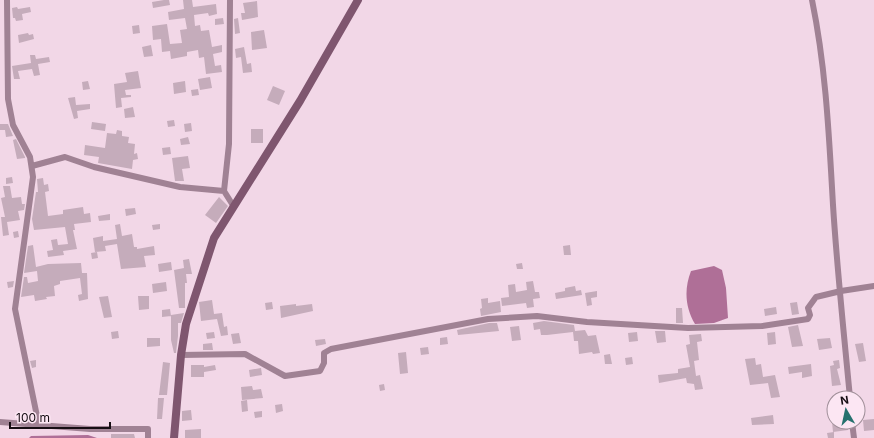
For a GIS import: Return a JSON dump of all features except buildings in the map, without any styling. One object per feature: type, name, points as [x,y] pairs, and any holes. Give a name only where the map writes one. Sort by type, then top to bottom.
[{"type":"main road","points":[[174,438],[181,355],[186,324],[214,238],[300,101],[358,0]]},
{"type":"street","points":[[7,0],[8,99],[13,125],[30,157],[33,177],[15,309],[39,426]]},
{"type":"street","points":[[230,0],[229,144],[224,191],[234,206]]},
{"type":"street","points":[[812,0],[820,44],[829,125],[833,205],[849,390]]},
{"type":"street","points":[[32,166],[65,157],[94,167],[180,187],[224,191]]},
{"type":"street","points":[[181,355],[245,354],[285,376],[320,371],[324,363],[324,353],[331,350],[488,319],[537,316],[587,322],[688,328],[762,326],[808,320],[810,315],[808,308],[816,297],[841,291],[874,286]]},
{"type":"street","points":[[0,422],[90,429],[148,429],[148,438]]},
{"type":"shaded area","points":[[714,266],[722,270],[726,288],[728,318],[714,323],[695,324],[687,305],[687,284],[691,271]]},
{"type":"shaded area","points":[[88,435],[97,438],[29,438],[31,436]]}]
